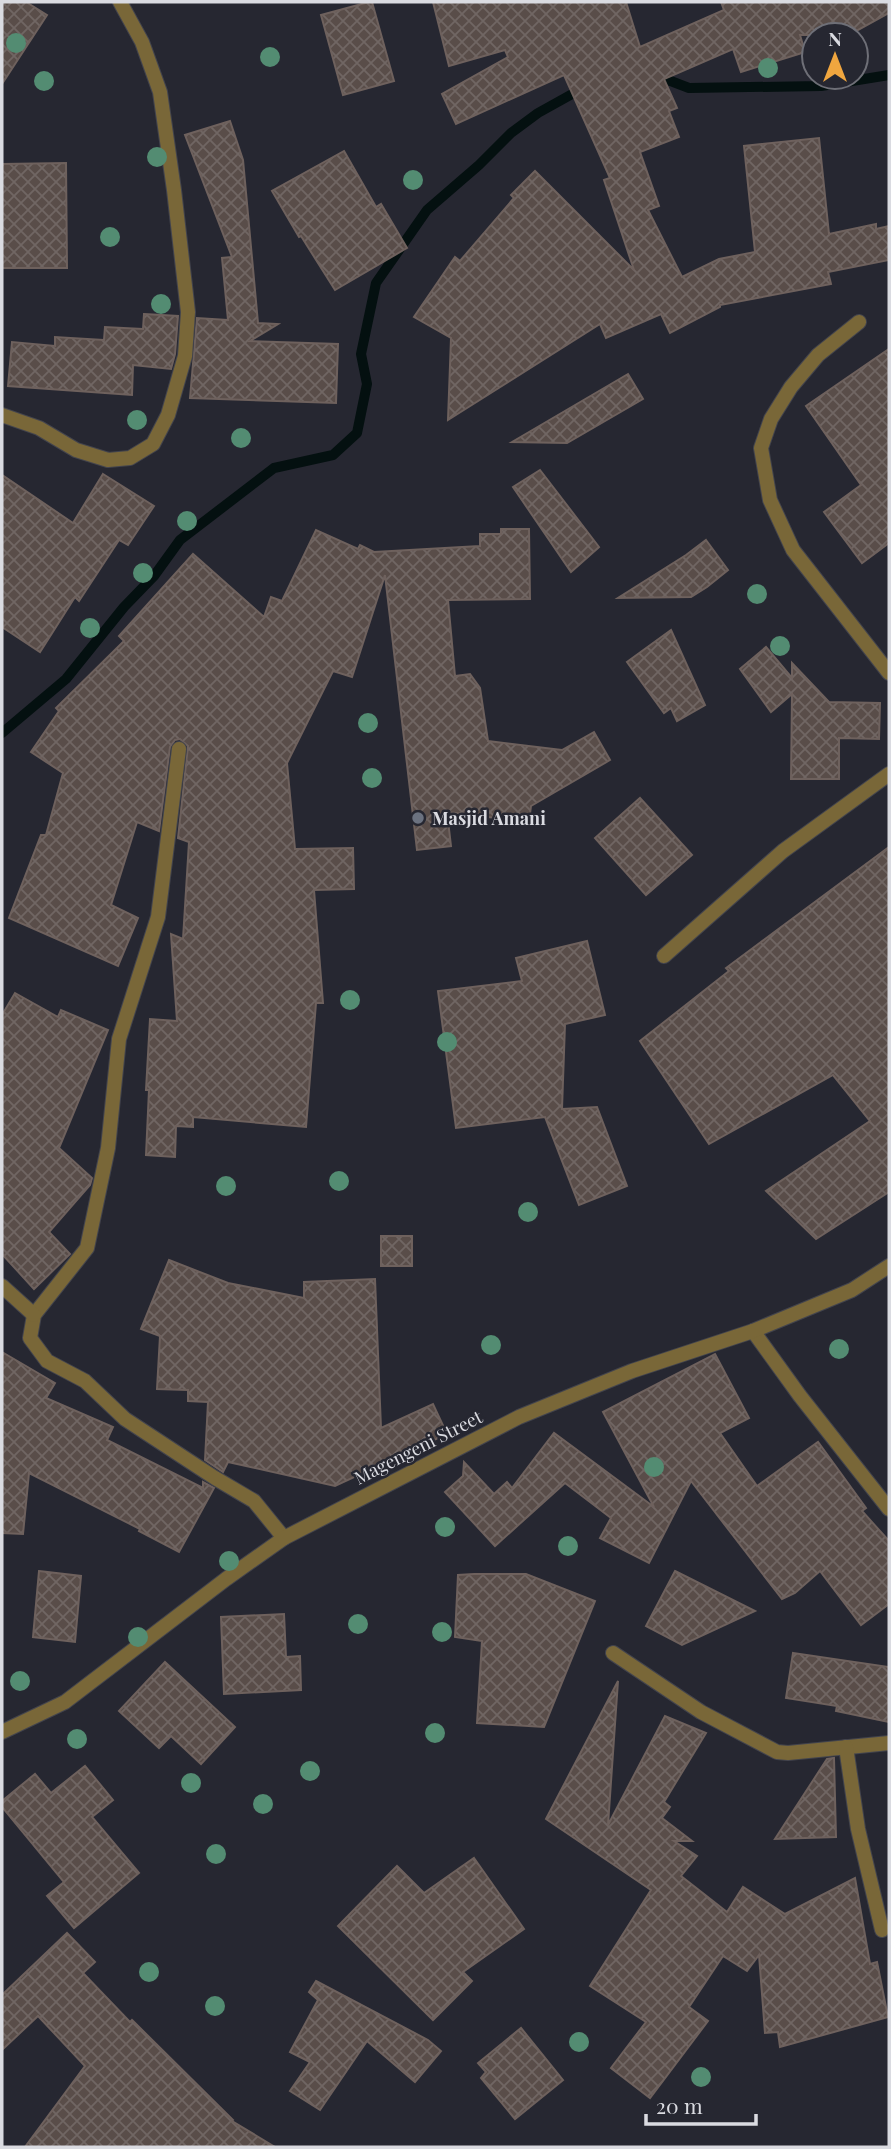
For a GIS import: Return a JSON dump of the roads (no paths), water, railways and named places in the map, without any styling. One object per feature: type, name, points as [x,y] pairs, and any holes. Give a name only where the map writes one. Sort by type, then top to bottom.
[{"type":"street","points":[[2,415],[39,428],[76,450],[108,460],[130,458],[153,444],[168,415],[185,356],[188,312],[160,92],[142,42],[120,2]]},
{"type":"street","points":[[859,322],[818,355],[791,387],[771,419],[761,448],[770,500],[793,550],[889,673]]},
{"type":"street","points":[[179,749],[158,918],[119,1039],[108,1148],[87,1248],[34,1315],[30,1339],[47,1361],[85,1381],[125,1419],[254,1501],[284,1538]]},
{"type":"street","points":[[664,956],[783,851],[889,774]]},
{"type":"street","name":"Magengeni Street","points":[[2,1732],[65,1702],[284,1538],[519,1417],[632,1371],[753,1331],[852,1290],[889,1266]]},
{"type":"street","points":[[2,1286],[34,1315]]},
{"type":"street","points":[[753,1331],[800,1396],[889,1509]]},
{"type":"street","points":[[613,1653],[701,1712],[765,1747],[788,1754],[889,1743]]},
{"type":"street","points":[[846,1747],[858,1829],[882,1930]]},
{"type":"waterway","points":[[660,68],[668,80],[689,88],[821,86],[889,75]]},
{"type":"waterway","points":[[2,733],[66,679],[124,607],[154,576],[180,540],[274,468],[333,455],[357,433],[367,384],[361,354],[376,283],[427,210],[511,133],[538,113],[583,88]]},
{"type":"place","name":"Masjid Amani","points":[[418,818]]}]
